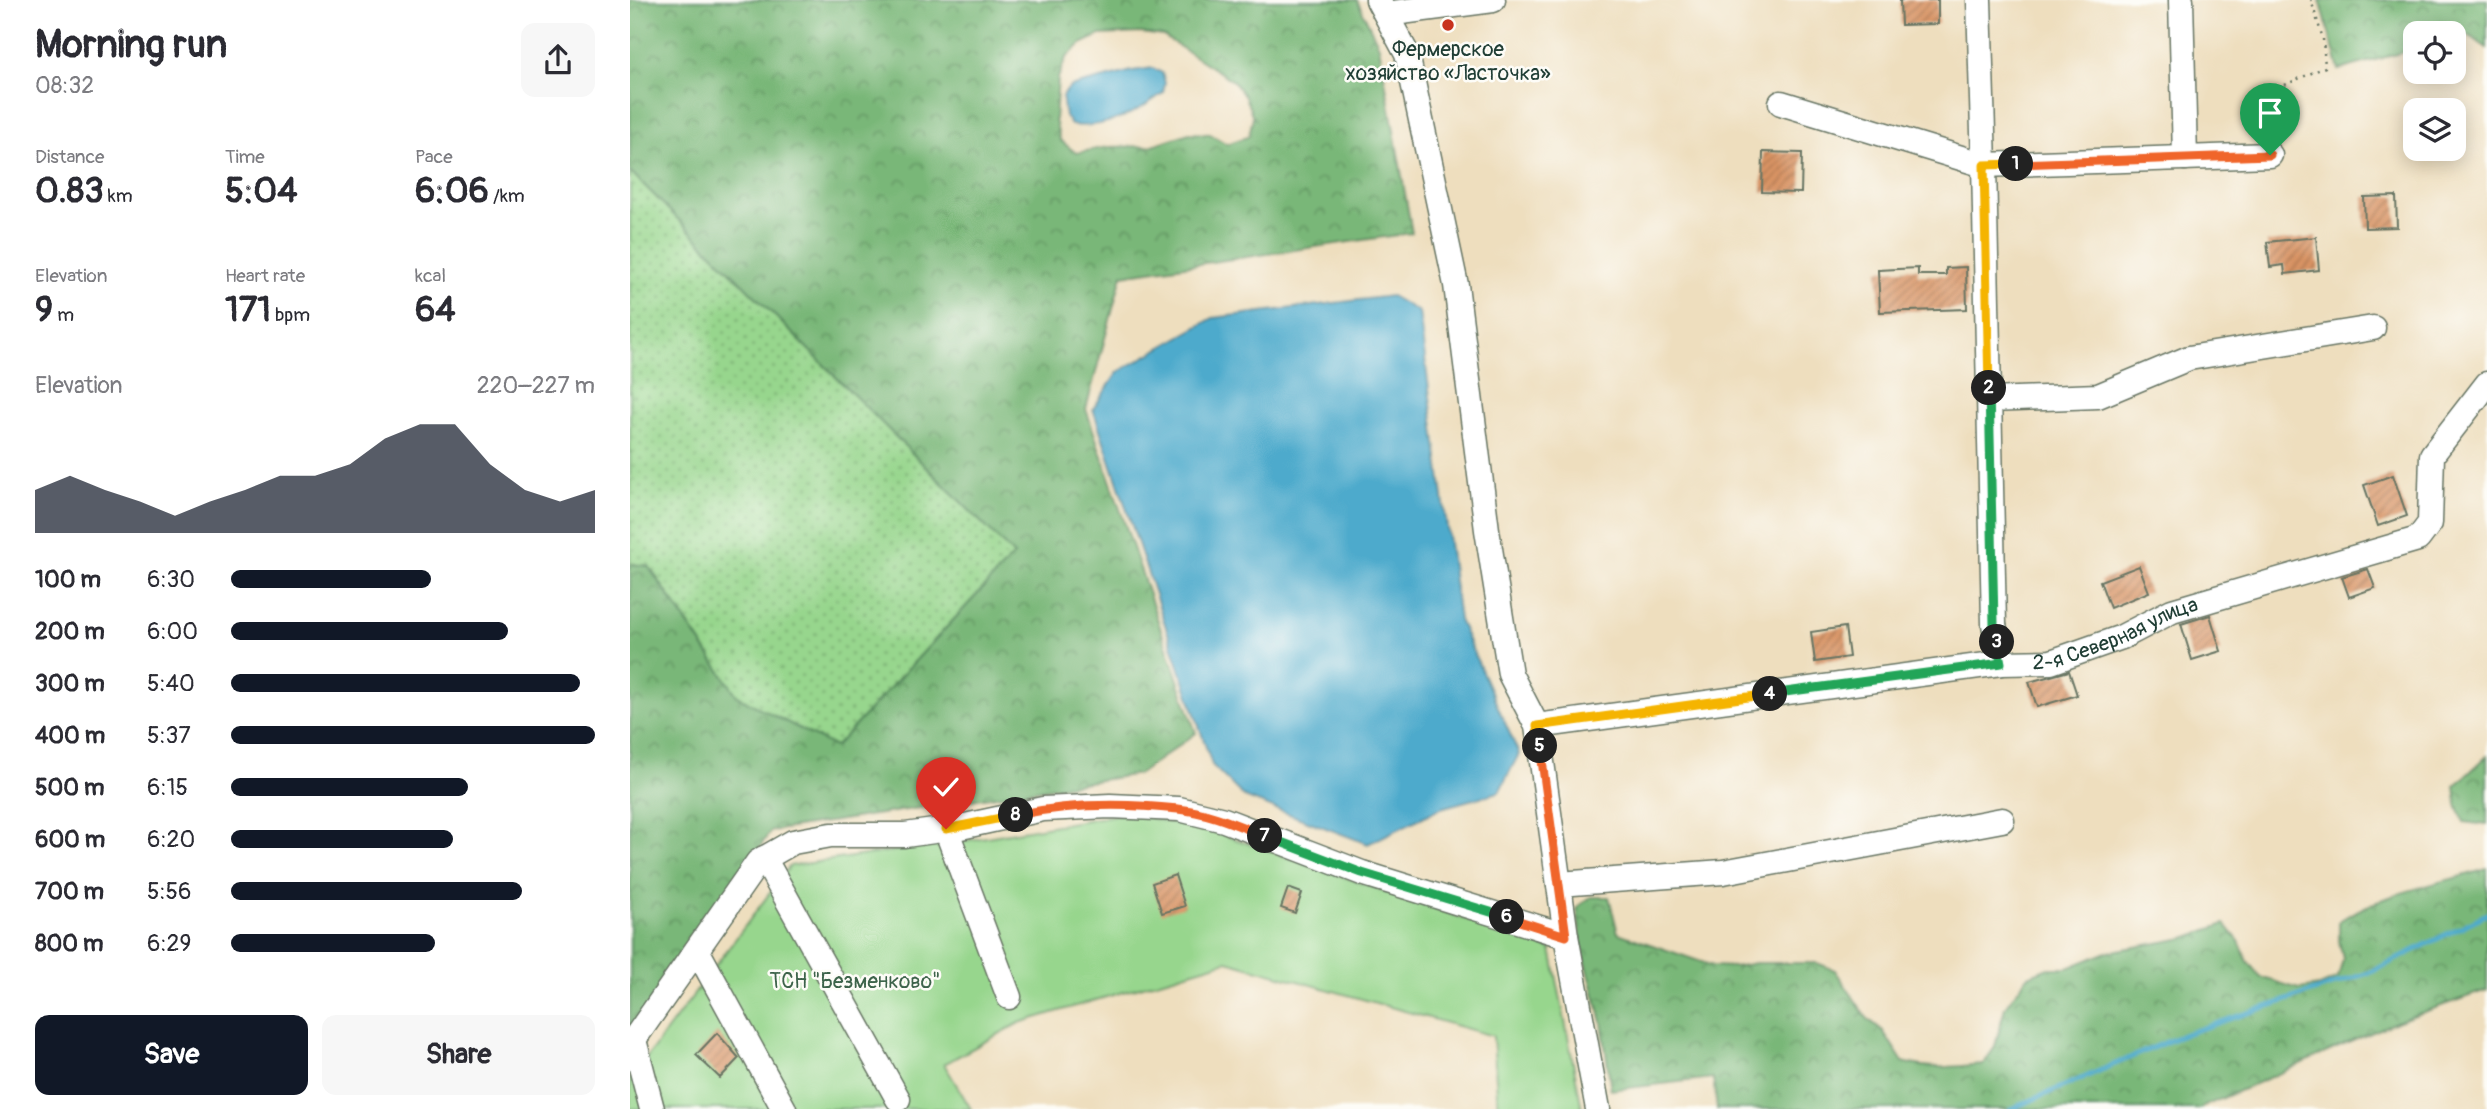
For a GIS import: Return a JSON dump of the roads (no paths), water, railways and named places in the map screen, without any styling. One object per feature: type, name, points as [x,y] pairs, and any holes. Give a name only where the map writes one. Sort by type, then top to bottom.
[{"type":"street","points":[[1493,0],[1382,7],[1407,54],[1456,285],[1487,530],[1510,674],[1537,726],[1566,936],[1598,1109]]},
{"type":"street","points":[[1979,0],[1994,624],[2001,663]]},
{"type":"street","points":[[2181,0],[2185,158]]},
{"type":"street","points":[[1781,103],[1984,165],[2185,158],[2271,147]]},
{"type":"street","points":[[1990,400],[2098,396],[2189,358],[2373,328]]},
{"type":"street","name":"2-я Северная улица","points":[[1537,726],[2001,663],[2051,662],[2122,637],[2172,611],[2418,539],[2430,523],[2432,455],[2487,384]]},
{"type":"street","points":[[652,1109],[632,1043],[758,862],[793,842],[831,835],[905,835],[1043,809],[1110,806],[1179,809],[1224,820],[1362,873],[1566,936]]},
{"type":"street","points":[[1559,884],[1723,872],[2002,820]]},
{"type":"street","points":[[946,829],[1009,997]]},
{"type":"street","points":[[765,858],[898,1099]]},
{"type":"street","points":[[697,950],[784,1109]]},
{"type":"water","points":[[1153,68],[1162,73],[1165,83],[1163,93],[1142,107],[1108,122],[1083,126],[1071,125],[1065,116],[1062,96],[1070,87]]},
{"type":"water","points":[[1391,296],[1419,312],[1459,620],[1519,754],[1499,792],[1441,808],[1368,844],[1244,797],[1212,765],[1093,409],[1118,372],[1213,318]]},
{"type":"waterway","points":[[2011,1109],[2185,1034],[2371,972],[2487,914]]},
{"type":"place","name":"Фермерское хозяйство «Ласточка»","points":[[1448,25]]},
{"type":"park label","name":"ТСН \"Безменково\"","points":[[855,981]]}]
